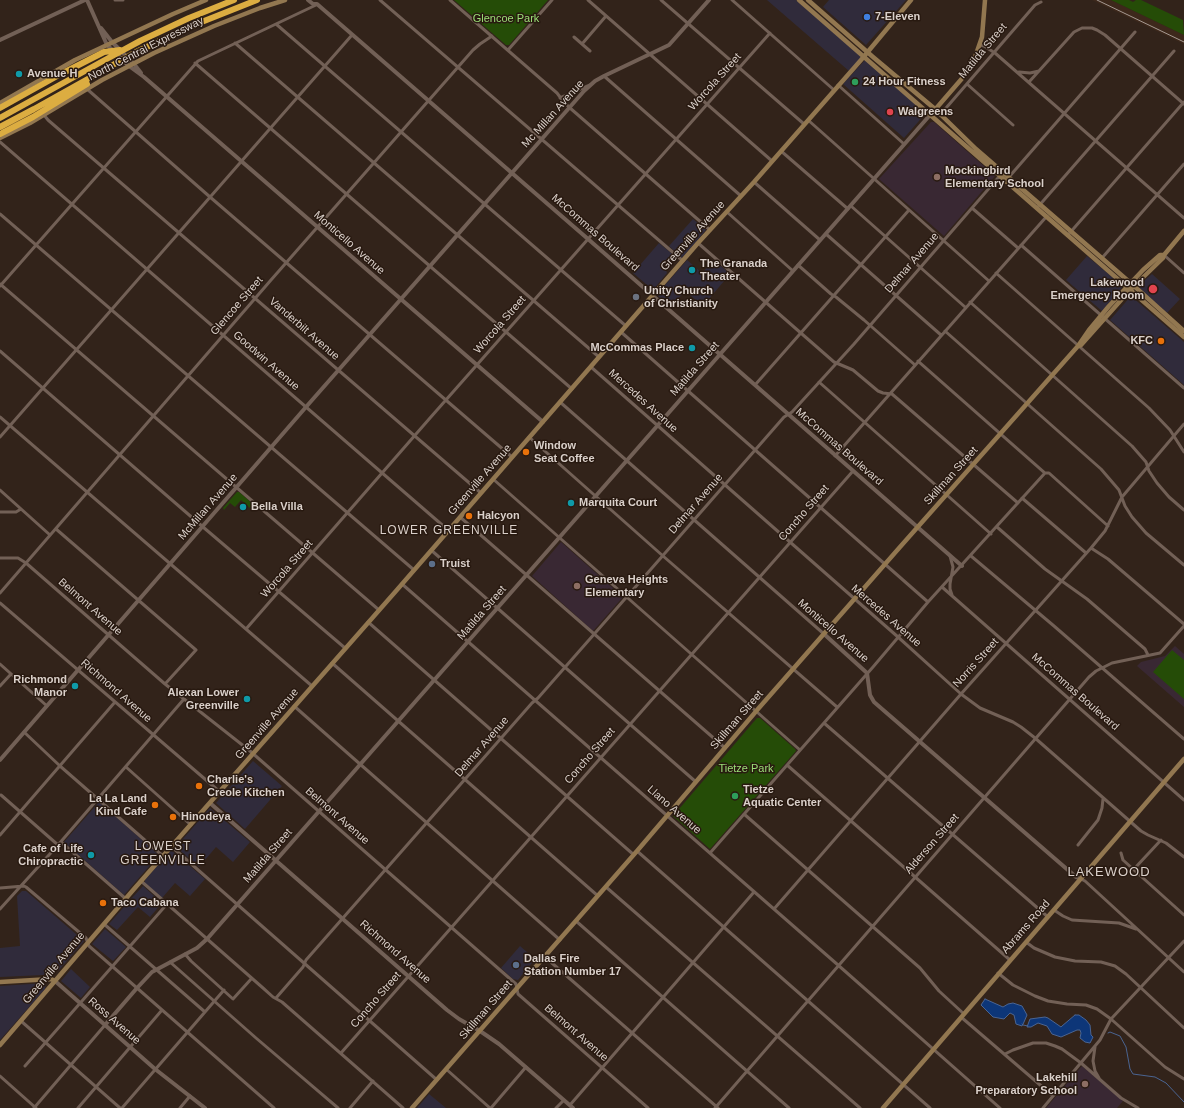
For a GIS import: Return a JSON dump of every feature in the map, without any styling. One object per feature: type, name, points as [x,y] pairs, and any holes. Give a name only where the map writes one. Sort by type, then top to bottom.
[{"type":"highway","name":"North Central Expressway","points":[[0,118],[122,50],[174,25],[234,0]]},
{"type":"highway","name":"North Central Expressway","points":[[0,127],[136,52],[213,16],[256,0]]},
{"type":"highway","points":[[0,104],[104,52],[122,50]]},
{"type":"highway","points":[[0,134],[52,106],[94,80],[99,73]]},
{"type":"main road","name":"North Central Expressway","points":[[0,104],[75,60],[111,45],[173,14],[206,0]]},
{"type":"main road","name":"North Central Expressway","points":[[0,138],[44,115],[130,64],[198,33],[284,0]]},
{"type":"main road","points":[[799,0],[935,109],[1038,206]]},
{"type":"main road","points":[[808,0],[930,115],[1000,176],[1132,284],[1184,337]]},
{"type":"main road","name":"Greenville Avenue","points":[[0,1045],[141,881],[572,389],[652,295],[754,182],[912,0]]},
{"type":"main road","points":[[930,115],[969,70],[976,56],[980,45],[984,24],[985,0]]},
{"type":"main road","points":[[811,10],[815,6]]},
{"type":"main road","name":"Skillman Street","points":[[412,1108],[636,853],[724,748],[946,494],[1078,346],[1081,345],[1132,284],[1163,258],[1184,231]]},
{"type":"main road","points":[[1070,233],[1098,263],[1128,289],[1167,320],[1184,331]]},
{"type":"main road","points":[[1098,263],[1102,258]]},
{"type":"main road","name":"Abrams Road","points":[[883,1108],[1184,759]]},
{"type":"main road","points":[[0,982],[51,979],[55,981]]},
{"type":"street","name":"Monticello Avenue","points":[[86,0],[100,28],[111,45],[144,77],[543,422]]},
{"type":"street","points":[[0,40],[86,0]]},
{"type":"street","points":[[115,0],[123,0]]},
{"type":"street","name":"McCommas Boulevard","points":[[308,0],[313,4],[316,2],[962,566]]},
{"type":"street","points":[[380,0],[682,261]]},
{"type":"street","points":[[450,0],[557,93],[570,108],[710,230]]},
{"type":"street","points":[[508,50],[552,0]]},
{"type":"street","points":[[588,0],[772,161]]},
{"type":"street","points":[[661,0],[739,67],[874,178],[989,281]]},
{"type":"street","name":"Mc Millan Avenue","points":[[430,266],[591,84],[604,76],[671,44],[710,0]]},
{"type":"street","points":[[732,0],[834,90]]},
{"type":"street","points":[[316,2],[276,24],[200,59],[195,63],[0,285],[379,610]]},
{"type":"street","name":"Matilda Street","points":[[940,115],[1035,5],[1041,2]]},
{"type":"street","points":[[582,44],[606,16]]},
{"type":"street","points":[[276,24],[626,326]]},
{"type":"street","points":[[1029,82],[1074,32],[1082,28],[1092,28],[1097,30],[1120,48],[1184,103],[1070,233]]},
{"type":"street","points":[[1000,176],[1008,177],[1135,32]]},
{"type":"street","name":"Worcola Street","points":[[246,629],[770,33]]},
{"type":"street","points":[[0,437],[352,34]]},
{"type":"street","name":"Glencoe Street","points":[[0,593],[458,67],[476,47],[492,36]]},
{"type":"street","points":[[574,37],[590,51]]},
{"type":"street","points":[[235,43],[599,357]]},
{"type":"street","points":[[980,45],[995,53],[1184,218]]},
{"type":"street","points":[[1038,206],[1174,51]]},
{"type":"street","points":[[195,63],[572,389]]},
{"type":"street","points":[[1017,72],[1030,73],[1038,71]]},
{"type":"street","points":[[604,76],[741,196]]},
{"type":"street","points":[[560,98],[591,84]]},
{"type":"street","points":[[967,84],[1014,125]]},
{"type":"street","points":[[838,85],[904,144]]},
{"type":"street","points":[[87,89],[286,263],[512,457]]},
{"type":"street","name":"Vanderbilt Avenue","points":[[44,115],[481,493]]},
{"type":"street","name":"Matilda Street","points":[[35,1108],[149,975],[156,969],[197,948],[207,939],[930,115]]},
{"type":"street","name":"Goodwin Avenue","points":[[0,142],[448,530]]},
{"type":"street","points":[[781,151],[885,236],[965,307]]},
{"type":"street","points":[[1102,258],[1184,164]]},
{"type":"street","name":"Delmar Avenue","points":[[276,998],[303,967],[306,960],[501,738],[565,668],[784,417],[792,412],[837,363],[1000,176]]},
{"type":"street","points":[[754,182],[820,240]]},
{"type":"street","points":[[972,208],[1018,248]]},
{"type":"street","points":[[755,385],[909,210]]},
{"type":"street","points":[[727,212],[794,271]]},
{"type":"street","points":[[0,214],[414,570]]},
{"type":"street","points":[[835,456],[864,421],[1048,214]]},
{"type":"street","points":[[826,234],[941,335]]},
{"type":"street","points":[[698,243],[837,363],[853,370],[878,391],[892,394],[1018,503]]},
{"type":"street","points":[[1021,245],[1184,388]]},
{"type":"street","points":[[1164,255],[1184,273]]},
{"type":"street","name":"McMillan Avenue","points":[[0,760],[430,266]]},
{"type":"street","points":[[798,266],[915,365]]},
{"type":"street","points":[[996,273],[1150,408],[1174,435],[1184,452]]},
{"type":"street","points":[[970,302],[1053,374],[1132,446],[1146,462],[1151,475],[1163,491],[1184,510]]},
{"type":"street","points":[[944,331],[1101,469],[1116,485],[1125,506],[1132,517],[1146,533],[1184,565]]},
{"type":"street","points":[[621,332],[928,602]]},
{"type":"street","points":[[0,351],[345,648]]},
{"type":"street","points":[[918,361],[1000,434],[1045,473],[1049,473],[1108,526]]},
{"type":"street","name":"Mercedes Avenue","points":[[591,367],[961,694],[980,708],[1013,722],[1035,738],[1148,836],[1173,847],[1184,857]]},
{"type":"street","points":[[820,382],[991,534]]},
{"type":"street","name":"Monticello Avenue","points":[[560,402],[867,673],[870,695],[874,702],[1076,877],[1081,879]]},
{"type":"street","points":[[0,417],[312,686]]},
{"type":"street","name":"Norris Street","points":[[774,909],[961,694],[1091,548],[1108,526],[1122,496],[1184,424]]},
{"type":"street","points":[[529,437],[729,614],[837,707]]},
{"type":"street","name":"Concho Street","points":[[341,1053],[630,724],[729,614],[853,471]]},
{"type":"street","points":[[710,853],[928,602],[1045,473]]},
{"type":"street","points":[[493,479],[800,750]]},
{"type":"street","points":[[0,490],[50,535]]},
{"type":"street","points":[[1022,498],[1086,553]]},
{"type":"street","points":[[1116,507],[1121,505],[1125,506]]},
{"type":"street","points":[[0,512],[16,512],[21,509]]},
{"type":"street","points":[[460,517],[724,748]]},
{"type":"street","points":[[997,527],[1045,569],[1087,599],[1145,649],[1148,656]]},
{"type":"street","points":[[56,529],[196,650],[165,684]]},
{"type":"street","points":[[1091,548],[1108,559],[1184,625]]},
{"type":"street","points":[[431,550],[696,783]]},
{"type":"street","points":[[950,556],[953,567],[950,589],[954,598]]},
{"type":"street","points":[[971,556],[1184,739]]},
{"type":"street","name":"Belmont Avenue","points":[[0,558],[18,558],[26,563],[165,684],[252,754],[516,984],[518,994],[648,1108]]},
{"type":"street","name":"Llano Avenue","points":[[402,584],[1000,1108]]},
{"type":"street","name":"McCommas Boulevard","points":[[942,587],[1184,800]]},
{"type":"street","name":"Richmond Avenue","points":[[0,603],[220,792]]},
{"type":"street","points":[[368,622],[567,796],[724,927],[930,1108]]},
{"type":"street","name":"Alderson Street","points":[[716,1108],[807,1000],[1089,677],[1102,668],[1117,662],[1162,652],[1184,625]]},
{"type":"street","points":[[332,663],[598,896]]},
{"type":"street","points":[[0,664],[47,706]]},
{"type":"street","points":[[0,686],[11,674]]},
{"type":"street","points":[[0,909],[184,700]]},
{"type":"street","points":[[0,835],[115,702]]},
{"type":"street","points":[[294,706],[560,940]]},
{"type":"street","points":[[824,723],[1048,917]]},
{"type":"street","points":[[24,732],[60,766],[163,856]]},
{"type":"street","points":[[787,765],[1010,960]]},
{"type":"street","points":[[126,766],[191,825]]},
{"type":"street","points":[[1,795],[126,899]]},
{"type":"street","points":[[1078,845],[1098,820],[1102,808],[1103,798]]},
{"type":"street","name":"Richmond Avenue","points":[[210,803],[459,1019],[499,1044],[571,1107]]},
{"type":"street","points":[[744,814],[920,968],[939,991],[963,1015],[1053,1096]]},
{"type":"street","points":[[1134,869],[1160,840]]},
{"type":"street","points":[[172,847],[437,1080]]},
{"type":"street","points":[[1121,853],[1123,860],[1184,915]]},
{"type":"street","points":[[1081,879],[1086,881],[1184,972]]},
{"type":"street","points":[[141,881],[403,1108]]},
{"type":"street","points":[[0,888],[26,887],[86,938],[89,946],[274,1108]]},
{"type":"street","points":[[606,887],[860,1108]]},
{"type":"street","points":[[571,1107],[632,1032],[754,892]]},
{"type":"street","points":[[25,1066],[167,904]]},
{"type":"street","points":[[1054,910],[1072,920],[1119,923],[1138,929]]},
{"type":"street","points":[[576,921],[789,1108]]},
{"type":"street","points":[[104,924],[205,1012]]},
{"type":"street","points":[[1043,1108],[1095,1047],[1111,1019],[1184,941]]},
{"type":"street","points":[[1026,942],[1034,948],[1055,957],[1075,961],[1100,962],[1115,966],[1126,974],[1184,1028]]},
{"type":"street","points":[[185,954],[234,998],[252,978]]},
{"type":"street","points":[[545,957],[632,1032],[716,1108]]},
{"type":"street","points":[[170,962],[338,1108]]},
{"type":"street","points":[[998,973],[1013,984],[1035,996],[1067,1004],[1097,1009],[1111,1019],[1156,1060],[1184,1079]]},
{"type":"street","name":"Ross Avenue","points":[[55,981],[155,1069],[205,1108]]},
{"type":"street","points":[[21,1021],[121,1108],[224,990]]},
{"type":"street","points":[[78,1108],[162,1010]]},
{"type":"street","points":[[1005,1054],[1033,1043],[1050,1044],[1062,1049],[1081,1063],[1121,1098],[1138,1108]]},
{"type":"street","points":[[1095,1047],[1094,1066],[1099,1080]]},
{"type":"street","points":[[446,1070],[490,1108],[526,1067]]},
{"type":"street","points":[[0,1076],[35,1108]]},
{"type":"street","points":[[350,1108],[373,1082]]},
{"type":"street","points":[[180,1108],[190,1096]]},
{"type":"street","points":[[556,1108],[564,1100]]},
{"type":"shaded area","points":[[767,0],[796,0],[862,57],[849,71]]},
{"type":"shaded area","points":[[829,0],[906,0],[866,45],[823,7]]},
{"type":"shaded area","points":[[1092,0],[1111,0],[1184,35],[1184,44]]},
{"type":"shaded area","points":[[865,60],[926,113],[904,138],[843,84]]},
{"type":"shaded area","name":"Mockingbird Elementary School","points":[[931,122],[934,122],[995,176],[944,236],[879,179]]},
{"type":"shaded area","points":[[693,219],[706,230],[682,258],[669,246]]},
{"type":"shaded area","points":[[659,243],[677,258],[666,270],[667,273],[653,290],[633,273]]},
{"type":"shaded area","points":[[1087,256],[1123,286],[1102,311],[1066,280]]},
{"type":"shaded area","points":[[687,260],[702,273],[714,260],[730,274],[703,306],[685,291],[670,307],[658,296],[658,293]]},
{"type":"shaded area","points":[[1152,274],[1180,299],[1167,313],[1139,288],[1139,285]]},
{"type":"shaded area","points":[[1131,296],[1184,342],[1184,385],[1110,320]]},
{"type":"shaded area","name":"Geneva Heights Elementary","points":[[561,542],[623,597],[593,631],[532,576]]},
{"type":"shaded area","points":[[1175,646],[1184,654],[1184,707],[1137,666],[1141,662],[1165,656]]},
{"type":"shaded area","points":[[253,761],[282,786],[245,829],[216,803]]},
{"type":"shaded area","points":[[99,802],[159,855],[124,895],[64,842]]},
{"type":"shaded area","points":[[210,808],[250,842],[233,862],[216,847],[199,867],[176,847]]},
{"type":"shaded area","points":[[171,850],[205,879],[190,896],[175,883],[162,898],[145,883],[145,880]]},
{"type":"shaded area","points":[[143,886],[162,903],[150,917],[138,907],[117,930],[109,924]]},
{"type":"shaded area","points":[[22,891],[26,891],[84,941],[59,970],[43,975],[0,977],[0,948],[20,946],[17,896]]},
{"type":"shaded area","points":[[105,929],[126,947],[113,961],[92,944]]},
{"type":"shaded area","points":[[520,946],[535,959],[518,980],[513,979],[501,968]]},
{"type":"shaded area","points":[[71,969],[90,987],[81,998],[61,981]]},
{"type":"shaded area","points":[[46,983],[45,989],[0,1040],[0,986]]},
{"type":"shaded area","name":"Lakehill Preparatory School","points":[[1082,1066],[1123,1101],[1117,1108],[1046,1108]]},
{"type":"shaded area","points":[[429,1094],[446,1108],[417,1108]]},
{"type":"green space","name":"Glencoe Park","points":[[454,0],[548,0],[509,45],[506,45]]},
{"type":"green space","points":[[1111,0],[1129,0],[1133,2],[1136,0],[1141,0],[1183,20],[1184,35]]},
{"type":"green space","points":[[237,492],[253,504],[250,508],[241,500],[235,507],[230,503],[224,510],[223,508]]},
{"type":"green space","points":[[1172,650],[1184,660],[1184,699],[1153,672]]},
{"type":"green space","name":"Tietze Park","points":[[757,718],[760,718],[796,751],[710,849],[673,816]]},
{"type":"water","points":[[985,999],[1003,1007],[1013,1003],[1022,1006],[1027,1015],[1022,1026],[1016,1024],[1014,1015],[1010,1013],[1004,1019],[993,1017],[981,1005]]},
{"type":"water","points":[[1075,1015],[1079,1015],[1090,1025],[1091,1035],[1093,1037],[1090,1043],[1085,1042],[1080,1038],[1080,1030],[1061,1037],[1052,1034],[1047,1026],[1038,1023],[1031,1027],[1027,1027],[1030,1019],[1045,1017],[1061,1027]]},
{"type":"waterway","points":[[1022,1024],[1028,1026]]},
{"type":"waterway","points":[[1108,1033],[1110,1032],[1120,1036],[1126,1047],[1130,1069],[1133,1074],[1155,1077],[1166,1083],[1184,1102]]},
{"type":"tram line","points":[[1097,0],[1184,42]]},
{"type":"place","name":"7-Eleven","points":[[867,17]]},
{"type":"place","name":"Avenue H","points":[[19,74]]},
{"type":"place","name":"24 Hour Fitness","points":[[855,82]]},
{"type":"place","name":"Walgreens","points":[[890,112]]},
{"type":"place","name":"Mockingbird Elementary School","points":[[937,177]]},
{"type":"place","name":"The Granada Theater","points":[[692,270]]},
{"type":"place","name":"Lakewood Emergency Room","points":[[1153,289]]},
{"type":"place","name":"Unity Church of Christianity","points":[[636,297]]},
{"type":"place","name":"KFC","points":[[1161,341]]},
{"type":"place","name":"McCommas Place","points":[[692,348]]},
{"type":"place","name":"Window Seat Coffee","points":[[526,452]]},
{"type":"place","name":"Marquita Court","points":[[571,503]]},
{"type":"place","name":"Bella Villa","points":[[243,507]]},
{"type":"place","name":"Halcyon","points":[[469,516]]},
{"type":"place","name":"Truist","points":[[432,564]]},
{"type":"place","name":"Geneva Heights Elementary","points":[[577,586]]},
{"type":"place","name":"Richmond Manor","points":[[75,686]]},
{"type":"place","name":"Alexan Lower Greenville","points":[[247,699]]},
{"type":"place","name":"Charlie's Creole Kitchen","points":[[199,786]]},
{"type":"place","name":"Tietze Aquatic Center","points":[[735,796]]},
{"type":"place","name":"La La Land Kind Cafe","points":[[155,805]]},
{"type":"place","name":"Hinodeya","points":[[173,817]]},
{"type":"place","name":"Cafe of Life Chiropractic","points":[[91,855]]},
{"type":"place","name":"Taco Cabana","points":[[103,903]]},
{"type":"place","name":"Dallas Fire Station Number 17","points":[[516,965]]},
{"type":"place","name":"Lakehill Preparatory School","points":[[1085,1084]]},
{"type":"district","name":"LOWER GREENVILLE","points":[[449,531]]},
{"type":"district","name":"LOWEST GREENVILLE","points":[[163,854]]},
{"type":"district","name":"LAKEWOOD","points":[[1109,872]]}]
